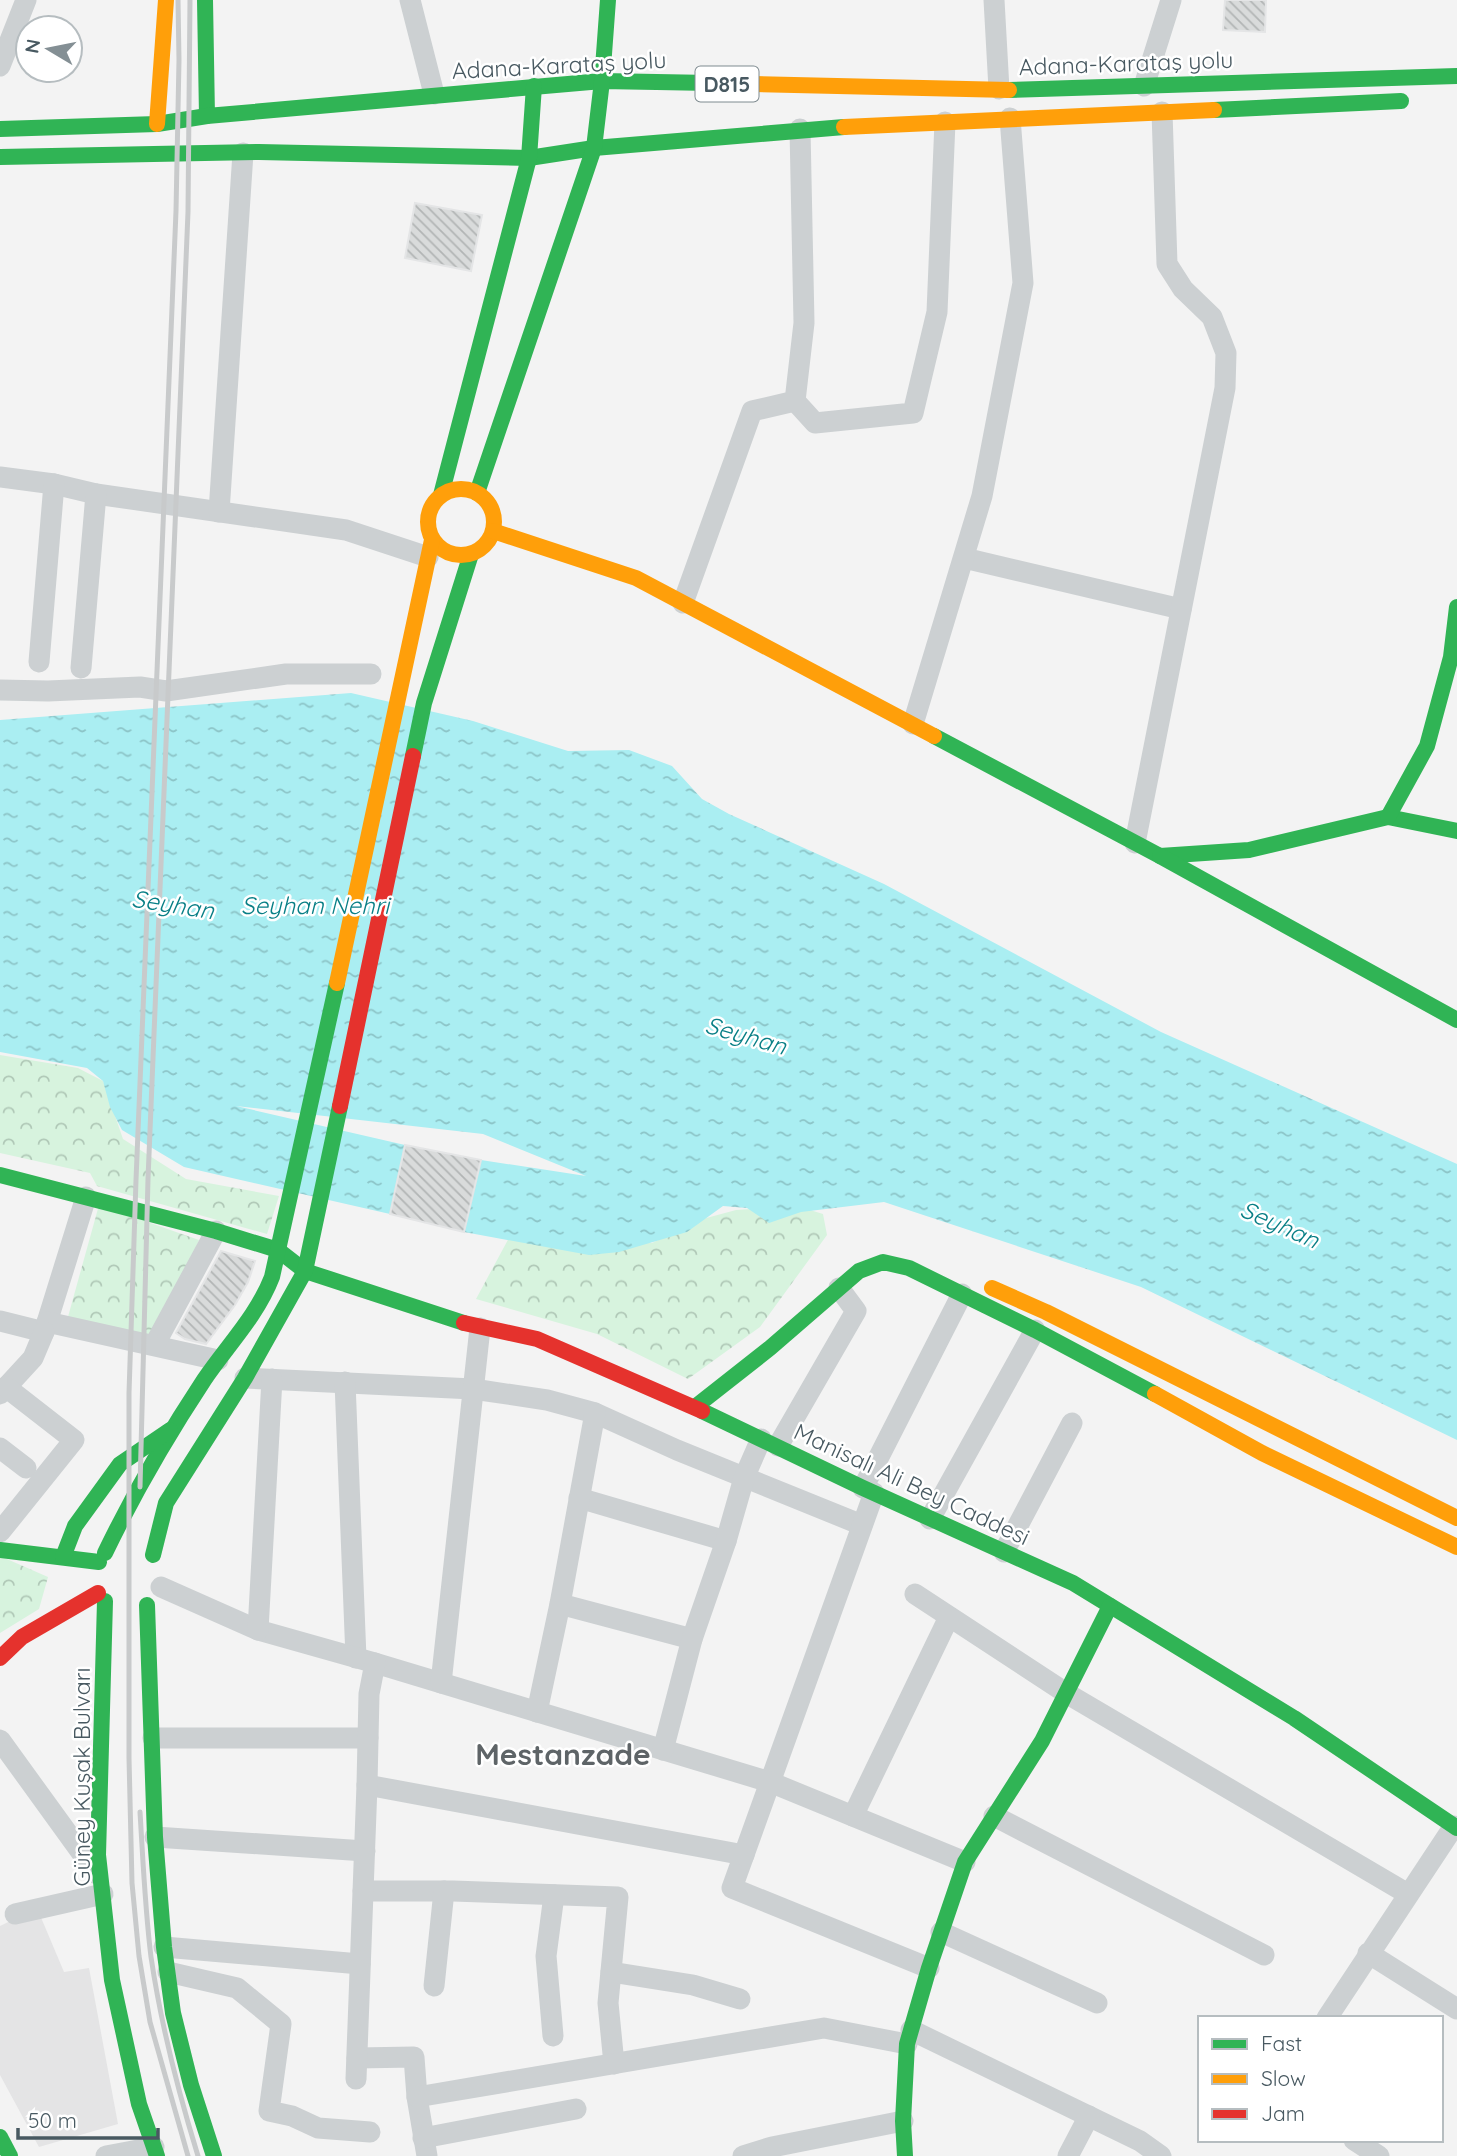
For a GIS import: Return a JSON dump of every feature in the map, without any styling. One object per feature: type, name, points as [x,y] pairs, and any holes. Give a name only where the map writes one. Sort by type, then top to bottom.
[{"type":"main road","points":[[158,124],[166,0]]},
{"type":"main road","points":[[205,0],[207,116]]},
{"type":"main road","points":[[477,493],[594,148],[603,81],[608,0]]},
{"type":"main road","name":"Adana-Karataş yolu","points":[[0,129],[158,124],[207,116],[434,94],[603,81],[999,89],[1457,76]]},
{"type":"main road","points":[[441,495],[529,158],[534,86]]},
{"type":"main road","name":"D815","points":[[0,157],[243,153],[529,158],[594,148],[800,129],[1417,101]]},
{"type":"main road","points":[[430,548],[439,548],[460,556],[471,554],[488,541],[494,520],[486,500],[477,493],[458,489],[441,495],[433,502],[427,521],[430,548],[400,698],[292,1194],[266,1296],[170,1430],[117,1526],[95,1572],[102,1597],[114,1608],[136,1609],[156,1598],[166,1503],[246,1378],[305,1271],[424,703],[471,554]]},
{"type":"main road","points":[[493,531],[636,578],[1160,856],[1457,1020]]},
{"type":"main road","points":[[1388,817],[1427,746],[1451,657],[1457,607]]},
{"type":"main road","points":[[1160,856],[1249,850],[1388,817],[1457,831]]},
{"type":"main road","points":[[0,1175],[216,1231],[278,1250]]},
{"type":"main road","points":[[839,1288],[874,1248]]},
{"type":"main road","name":"Manisalı Ali Bey Caddesi","points":[[278,1250],[305,1271],[480,1328],[537,1339],[695,1407],[869,1491],[1073,1583],[1294,1718],[1455,1827]]},
{"type":"main road","points":[[695,1407],[770,1348],[859,1271],[883,1262],[1046,1312],[1457,1518]]},
{"type":"main road","points":[[968,1287],[1035,1331],[1105,1366],[1262,1453],[1457,1547]]},
{"type":"main road","points":[[63,1557],[75,1526],[120,1464],[170,1430]]},
{"type":"main road","points":[[0,1550],[63,1557],[102,1557],[114,1547],[129,1544],[159,1570]]},
{"type":"main road","points":[[0,1658],[22,1637],[102,1597]]},
{"type":"main road","name":"Güney Kuşak Bulvarı","points":[[102,1597],[98,1855],[112,1980],[139,2104],[155,2152]]},
{"type":"main road","points":[[905,2156],[903,2121],[909,2037],[965,1862],[1042,1741],[1110,1606]]},
{"type":"main road","points":[[136,1609],[153,1738],[155,1837],[164,1947],[173,2013],[191,2085],[214,2156]]},
{"type":"main road","points":[[0,2137],[10,2156]]},
{"type":"street","points":[[0,65],[26,0]]},
{"type":"street","points":[[410,0],[434,94]]},
{"type":"street","points":[[994,0],[999,89]]},
{"type":"street","points":[[1144,86],[1171,0]]},
{"type":"street","points":[[1135,843],[1225,388],[1226,353],[1212,317],[1183,289],[1167,264],[1162,112]]},
{"type":"street","points":[[913,724],[982,496],[1023,283],[1010,118]]},
{"type":"street","points":[[800,129],[804,323],[795,401],[815,423],[913,413],[937,312],[945,122]]},
{"type":"street","points":[[219,512],[243,153]]},
{"type":"street","points":[[683,603],[752,411],[795,401]]},
{"type":"street","points":[[0,477],[54,484],[96,494],[346,530],[430,548]]},
{"type":"street","points":[[39,662],[54,484]]},
{"type":"street","points":[[81,668],[96,494]]},
{"type":"street","points":[[964,558],[1181,609]]},
{"type":"street","points":[[0,690],[140,687],[166,691],[286,674],[370,674]]},
{"type":"street","points":[[0,1532],[74,1440],[3,1390],[33,1358],[86,1197]]},
{"type":"street","points":[[155,1344],[216,1231]]},
{"type":"street","points":[[929,1968],[732,1888],[862,1525],[869,1491],[968,1287]]},
{"type":"street","points":[[663,1750],[692,1639],[726,1541],[744,1478],[856,1311],[839,1288]]},
{"type":"street","points":[[0,1321],[155,1344],[218,1360]]},
{"type":"street","points":[[441,1683],[480,1328]]},
{"type":"street","points":[[930,1519],[1035,1331]]},
{"type":"street","points":[[246,1378],[473,1389],[547,1400],[595,1413],[744,1478],[862,1525]]},
{"type":"street","points":[[258,1630],[272,1379]]},
{"type":"street","points":[[345,1382],[369,1694],[368,1785],[356,2068],[414,2057],[425,2147],[576,2109]]},
{"type":"street","points":[[537,1712],[595,1413]]},
{"type":"street","points":[[1004,1552],[1072,1423]]},
{"type":"street","points":[[0,1448],[26,1468]]},
{"type":"street","points":[[579,1498],[726,1541]]},
{"type":"street","points":[[159,1570],[258,1630],[770,1782],[965,1862]]},
{"type":"street","points":[[915,1594],[1066,1692],[1408,1894]]},
{"type":"street","points":[[560,1604],[692,1639]]},
{"type":"street","points":[[853,1816],[949,1617]]},
{"type":"street","points":[[153,1738],[368,1738]]},
{"type":"street","points":[[0,1740],[8,1769],[102,1886],[15,1914]]},
{"type":"street","points":[[368,1785],[744,1855]]},
{"type":"street","points":[[994,1816],[1264,1955]]},
{"type":"street","points":[[1328,2016],[1455,1827]]},
{"type":"street","points":[[155,1837],[365,1852]]},
{"type":"street","points":[[363,1891],[618,1897],[608,2003],[614,2064]]},
{"type":"street","points":[[434,1986],[444,1891]]},
{"type":"street","points":[[553,2036],[547,1956],[554,1895]]},
{"type":"street","points":[[941,1932],[1097,2003]]},
{"type":"street","points":[[164,1947],[360,1964]]},
{"type":"street","points":[[1368,1953],[1457,2009]]},
{"type":"street","points":[[168,1972],[237,1987],[281,2024],[269,2111],[292,2116],[318,2127],[370,2132]]},
{"type":"street","points":[[611,1972],[693,1985],[740,1999]]},
{"type":"street","points":[[418,2097],[824,2028],[909,2037],[1089,2116],[1140,2141],[1161,2156]]},
{"type":"street","points":[[1068,2156],[1089,2116]]},
{"type":"street","points":[[743,2156],[772,2147],[903,2121]]},
{"type":"street","points":[[106,2156],[155,2152]]},
{"type":"shaded area","points":[[37,1908],[64,1972],[89,1968],[118,2124],[39,2147],[0,2075],[0,1926]]},
{"type":"green space","points":[[0,1055],[78,1068],[103,1081],[123,1139],[186,1179],[279,1196],[267,1234],[97,1186],[90,1173],[0,1153]]},
{"type":"green space","points":[[99,1205],[199,1240],[160,1341],[66,1324]]},
{"type":"green space","points":[[797,1206],[823,1214],[827,1235],[760,1327],[688,1379],[597,1334],[476,1299],[510,1236],[577,1243],[652,1243],[699,1220],[736,1210]]},
{"type":"green space","points":[[0,1556],[48,1577],[39,1609],[0,1633]]},
{"type":"water","points":[[351,693],[473,721],[568,751],[629,750],[672,766],[702,799],[729,814],[884,884],[1161,1032],[1457,1164],[1457,1440],[1141,1287],[884,1202],[801,1212],[769,1223],[747,1208],[723,1206],[687,1232],[619,1252],[589,1255],[464,1232],[481,1160],[586,1176],[483,1134],[236,1106],[405,1145],[390,1214],[184,1167],[122,1130],[110,1107],[103,1081],[87,1068],[0,1052],[0,720]]},
{"type":"building","points":[[1225,0],[1266,0],[1265,32],[1223,30]]},
{"type":"building","points":[[415,203],[482,215],[471,271],[405,258]]},
{"type":"building","points":[[405,1145],[481,1160],[464,1232],[390,1214]]},
{"type":"building","points":[[221,1251],[255,1261],[248,1282],[235,1305],[206,1344],[185,1339],[176,1333]]},
{"type":"railway","points":[[178,0],[176,211],[129,1393],[129,1758],[132,1883],[139,1956],[150,2022],[188,2156]]},
{"type":"railway","points":[[140,1487],[148,1179],[188,212],[190,0]]},
{"type":"railway","points":[[140,1812],[147,1921],[155,1982],[171,2058],[198,2156]]},
{"type":"traffic: fast","points":[[205,0],[207,116]]},
{"type":"traffic: fast","points":[[602,81],[608,0]]},
{"type":"traffic: fast","points":[[1009,90],[1457,76]]},
{"type":"traffic: fast","points":[[0,129],[157,124],[207,116],[602,81],[711,83]]},
{"type":"traffic: fast","points":[[477,493],[594,148],[602,81]]},
{"type":"traffic: fast","points":[[441,495],[529,158],[534,86]]},
{"type":"traffic: fast","points":[[1214,110],[1401,101]]},
{"type":"traffic: fast","points":[[0,157],[259,152],[529,158],[594,148],[844,127]]},
{"type":"traffic: fast","points":[[413,756],[424,703],[471,554]]},
{"type":"traffic: fast","points":[[1388,817],[1427,746],[1451,657],[1457,607]]},
{"type":"traffic: fast","points":[[934,736],[1160,856],[1249,850],[1388,817],[1457,831]]},
{"type":"traffic: fast","points":[[1160,856],[1457,1020]]},
{"type":"traffic: fast","points":[[105,1553],[164,1444],[204,1380],[250,1318],[272,1277],[337,983]]},
{"type":"traffic: fast","points":[[153,1555],[166,1503],[245,1378],[305,1271],[340,1106]]},
{"type":"traffic: fast","points":[[0,1175],[216,1231],[278,1250],[305,1271],[464,1323]]},
{"type":"traffic: fast","points":[[695,1407],[770,1348],[859,1271],[883,1262],[909,1268],[1035,1330],[1155,1394]]},
{"type":"traffic: fast","points":[[702,1411],[863,1488],[1073,1583],[1294,1718],[1457,1828]]},
{"type":"traffic: fast","points":[[63,1557],[75,1526],[120,1464],[170,1430]]},
{"type":"traffic: fast","points":[[0,1550],[99,1562]]},
{"type":"traffic: fast","points":[[105,1601],[98,1855],[112,1980],[139,2104],[157,2156]]},
{"type":"traffic: fast","points":[[147,1605],[155,1837],[164,1947],[173,2013],[191,2085],[214,2156]]},
{"type":"traffic: fast","points":[[905,2156],[903,2121],[907,2044],[929,1968],[965,1862],[1042,1741],[1110,1606]]},
{"type":"traffic: fast","points":[[0,2137],[10,2156]]},
{"type":"traffic: slow","points":[[157,124],[166,0]]},
{"type":"traffic: slow","points":[[711,83],[1009,90]]},
{"type":"traffic: slow","points":[[844,127],[1214,110]]},
{"type":"traffic: slow","points":[[467,489],[485,498],[492,509],[494,522],[492,535],[485,546],[474,553],[455,555],[437,546],[430,535],[428,516],[437,498],[448,491],[467,489]]},
{"type":"traffic: slow","points":[[493,531],[636,578],[934,736]]},
{"type":"traffic: slow","points":[[337,983],[432,540]]},
{"type":"traffic: slow","points":[[992,1288],[1046,1312],[1457,1518]]},
{"type":"traffic: slow","points":[[1155,1394],[1262,1453],[1457,1547]]},
{"type":"traffic: jam","points":[[340,1106],[413,756]]},
{"type":"traffic: jam","points":[[464,1323],[537,1339],[702,1411]]},
{"type":"traffic: jam","points":[[0,1658],[22,1637],[98,1593]]},
{"type":"district","name":"Mestanzade","points":[[563,1754]]},
{"type":"water label","name":"Seyhan","points":[[173,904]]},
{"type":"water label","name":"Seyhan Nehri","points":[[315,905]]},
{"type":"water label","name":"Seyhan","points":[[746,1035]]},
{"type":"water label","name":"Seyhan","points":[[1280,1224]]}]
